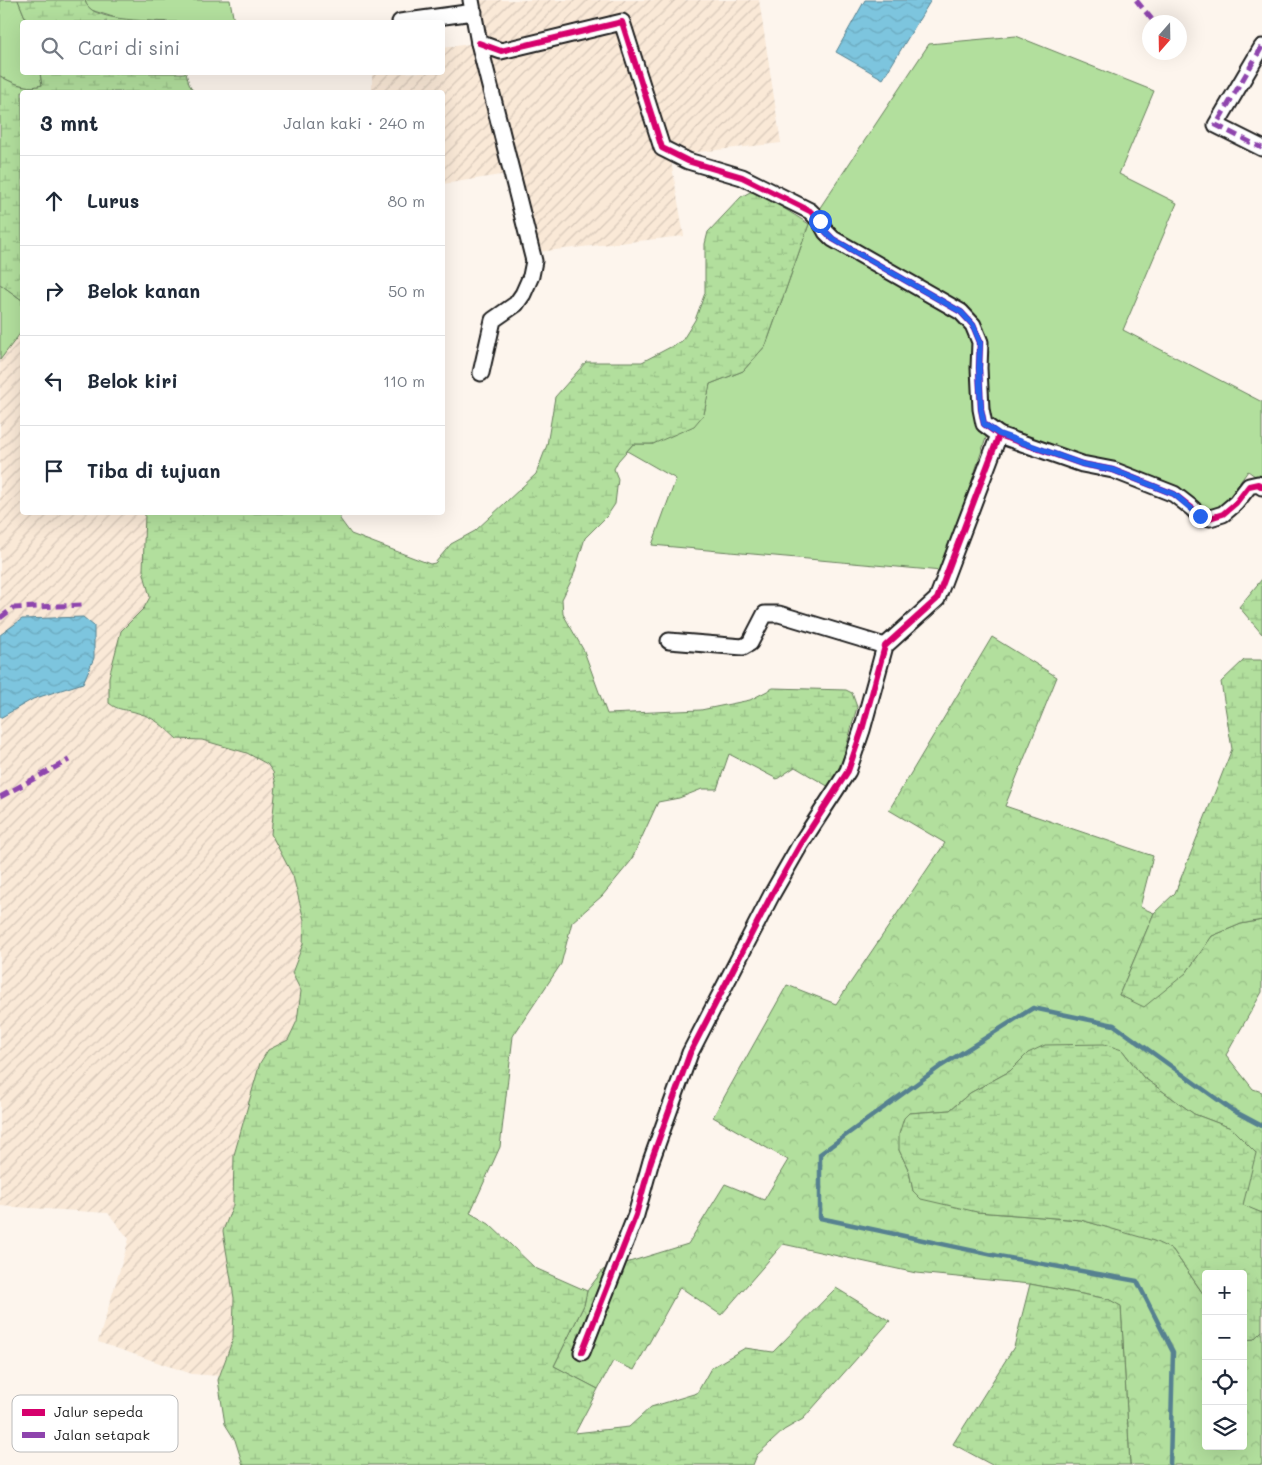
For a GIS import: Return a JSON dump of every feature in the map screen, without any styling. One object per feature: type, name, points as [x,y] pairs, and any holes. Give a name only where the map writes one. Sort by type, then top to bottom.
[{"type":"street","points":[[409,20],[473,6],[478,43],[534,261],[532,276],[523,294],[516,304],[493,320],[481,372]]},
{"type":"street","points":[[478,43],[501,51],[622,22],[662,148],[688,162],[742,177],[810,211],[833,239],[961,312],[973,325],[980,342],[979,376],[984,424],[999,434],[1082,464],[1113,470],[1174,494],[1200,516],[1210,518],[1223,514],[1236,503],[1249,486],[1258,484],[1262,487]]},
{"type":"street","points":[[1262,47],[1216,125],[1262,148]]},
{"type":"street","points":[[582,1352],[636,1215],[651,1161],[690,1054],[777,886],[800,845],[848,771],[862,730],[884,646],[937,599],[999,434]]},
{"type":"street","points":[[669,641],[743,647],[750,643],[765,614],[779,614],[884,646]]},
{"type":"shaded area","points":[[464,0],[759,0],[781,143],[670,155],[684,236],[527,253],[507,174],[445,184],[445,90],[372,90],[372,75],[445,75],[445,48],[475,43]]},
{"type":"shaded area","points":[[20,334],[20,515],[146,515],[143,570],[150,597],[144,608],[121,631],[116,709],[137,712],[159,722],[177,739],[202,740],[222,744],[247,753],[267,764],[273,772],[276,785],[272,834],[293,876],[304,920],[303,944],[292,972],[301,991],[297,1021],[288,1040],[269,1050],[234,1155],[233,1205],[223,1231],[234,1298],[233,1339],[220,1376],[192,1374],[98,1342],[129,1239],[108,1213],[0,1206],[0,360]]},
{"type":"green space","points":[[0,0],[18,0],[26,20],[20,20],[20,75],[40,75],[42,85],[26,86],[0,76]]},
{"type":"green space","points":[[18,0],[85,0],[89,7],[96,12],[107,16],[133,20],[26,20]]},
{"type":"green space","points":[[85,0],[230,0],[234,20],[122,20],[91,10]]},
{"type":"green space","points":[[1016,36],[1154,91],[1119,174],[1177,203],[1123,330],[1262,402],[1262,481],[1248,471],[1224,505],[1204,514],[1179,495],[988,432],[942,571],[652,545],[676,479],[627,451],[633,444],[653,444],[704,414],[710,384],[743,371],[766,345],[809,224],[929,44]]},
{"type":"green space","points":[[40,75],[187,75],[193,90],[20,90],[20,299],[0,284],[0,76],[20,85],[31,87],[42,85]]},
{"type":"green space","points":[[750,192],[759,193],[809,224],[766,345],[743,371],[710,384],[704,414],[694,426],[653,444],[633,444],[618,461],[614,469],[618,479],[615,504],[607,516],[585,538],[573,577],[562,599],[563,614],[584,651],[607,714],[701,710],[750,700],[773,688],[846,690],[852,693],[857,707],[844,755],[831,788],[795,767],[777,779],[729,754],[717,789],[702,789],[679,798],[658,802],[631,861],[602,896],[572,922],[561,964],[513,1036],[500,1147],[470,1213],[489,1224],[535,1268],[587,1291],[584,1305],[554,1366],[598,1389],[575,1433],[629,1427],[651,1407],[697,1393],[711,1368],[745,1348],[773,1352],[836,1288],[890,1321],[803,1419],[784,1430],[757,1455],[753,1465],[243,1465],[235,1440],[225,1424],[218,1380],[233,1339],[234,1298],[223,1231],[233,1205],[234,1155],[260,1063],[268,1050],[288,1040],[297,1021],[301,991],[292,973],[303,944],[304,920],[293,876],[271,834],[276,785],[273,772],[267,764],[247,753],[202,740],[177,739],[150,717],[119,709],[109,703],[109,677],[121,631],[144,608],[150,597],[143,570],[145,515],[340,515],[340,519],[351,534],[430,564],[435,563],[451,544],[475,531],[536,474],[547,445],[555,397],[586,362],[642,362],[682,341],[695,320],[705,293],[705,244],[708,232],[741,197]]},
{"type":"green space","points":[[0,284],[20,299],[20,334],[0,360]]},
{"type":"green space","points":[[1262,579],[1262,634],[1239,607]]},
{"type":"green space","points":[[992,637],[1057,677],[1005,806],[1153,856],[1140,907],[1154,913],[1119,995],[1186,973],[1212,936],[1241,924],[1262,920],[1262,992],[1226,1055],[1253,1089],[1262,1092],[1262,1213],[1243,1206],[1231,1128],[1194,1114],[1143,1077],[1122,1050],[1028,1053],[1010,1071],[970,1093],[950,1110],[909,1113],[899,1150],[909,1171],[913,1191],[977,1212],[1081,1220],[1154,1240],[1173,1250],[1202,1292],[1202,1450],[1247,1450],[1247,1340],[1254,1339],[1262,1331],[1262,1465],[1130,1465],[1121,1307],[1108,1299],[1030,1284],[916,1273],[783,1244],[721,1315],[680,1287],[634,1370],[613,1361],[598,1389],[554,1366],[584,1305],[587,1291],[603,1270],[688,1244],[725,1184],[764,1200],[788,1160],[713,1117],[787,985],[836,1004],[945,843],[889,810]]},
{"type":"green space","points":[[1244,660],[1262,660],[1262,920],[1241,924],[1212,936],[1186,973],[1144,1007],[1119,995],[1154,913],[1175,893],[1232,749],[1221,682]]},
{"type":"green space","points":[[1104,1044],[1122,1050],[1143,1077],[1194,1114],[1231,1128],[1256,1153],[1243,1205],[1262,1213],[1262,1331],[1254,1339],[1247,1340],[1247,1270],[1202,1270],[1202,1292],[1173,1250],[1154,1241],[1081,1220],[977,1212],[921,1199],[913,1191],[909,1171],[899,1150],[899,1134],[904,1118],[909,1113],[950,1110],[970,1093],[1010,1071],[1028,1053],[1045,1045]]},
{"type":"green space","points":[[1030,1284],[1108,1299],[1121,1306],[1130,1465],[992,1465],[953,1444],[1014,1347]]},
{"type":"water","points":[[865,0],[931,0],[883,79],[836,52]]},
{"type":"water","points":[[83,617],[94,626],[94,658],[83,683],[33,699],[0,718],[0,635],[22,619]]},
{"type":"waterway","points":[[1170,1465],[1173,1352],[1137,1281],[993,1255],[820,1218],[820,1154],[941,1066],[1033,1008],[1114,1025],[1232,1110],[1262,1126]]},
{"type":"marked path","points":[[1136,0],[1148,15]]},
{"type":"marked path","points":[[1262,47],[1216,125],[1262,148]]},
{"type":"marked path","points":[[0,618],[13,608],[82,605]]},
{"type":"marked path","points":[[0,797],[69,760]]},
{"type":"cycle path","points":[[479,43],[501,51],[622,22],[662,148],[688,161],[742,177],[810,211],[833,239],[961,312],[973,325],[980,342],[979,368],[981,409],[984,424],[999,435],[1082,464],[1113,470],[1174,494],[1200,516],[1210,518],[1223,514],[1236,503],[1249,486],[1258,484],[1262,487]]},
{"type":"cycle path","points":[[582,1352],[636,1215],[651,1161],[690,1053],[772,894],[800,845],[848,771],[862,730],[885,646],[937,599],[999,435]]},
{"type":"route","points":[[820,221],[826,232],[833,239],[961,312],[973,325],[980,342],[979,368],[981,409],[984,424],[999,434],[1082,464],[1113,470],[1174,494],[1200,516]]}]
